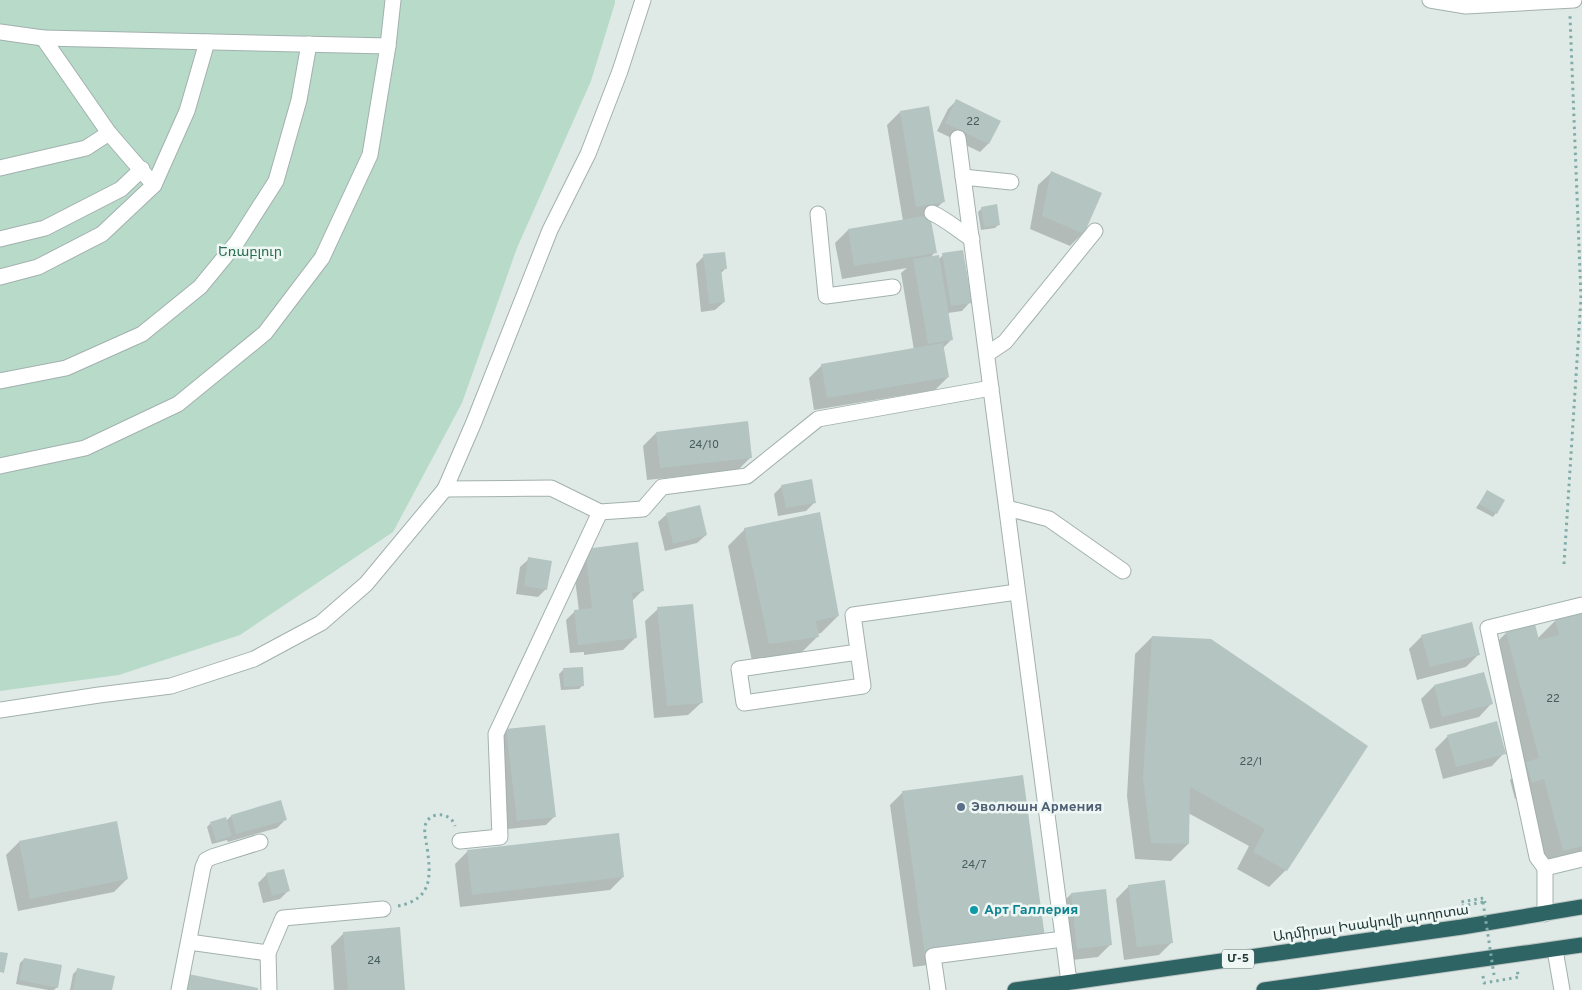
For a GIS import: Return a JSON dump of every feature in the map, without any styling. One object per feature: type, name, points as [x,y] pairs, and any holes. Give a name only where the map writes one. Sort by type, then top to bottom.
[{"type":"highway","name":"Ադմիրալ Իսակովի պողոտա","points":[[1015,990],[1452,929],[1582,907]]},
{"type":"highway","points":[[1264,990],[1320,986],[1582,945]]},
{"type":"street","points":[[0,466],[85,448],[178,404],[265,333],[322,258],[370,155],[388,46],[393,0]]},
{"type":"street","points":[[0,710],[171,686],[254,659],[320,622],[366,584],[445,489],[474,422],[550,230],[588,154],[620,72],[643,0]]},
{"type":"street","points":[[1430,0],[1466,6],[1574,0]]},
{"type":"street","points":[[0,32],[43,38],[388,46]]},
{"type":"street","points":[[43,38],[109,134],[154,185]]},
{"type":"street","points":[[0,278],[38,267],[102,234],[154,185],[187,111],[207,42]]},
{"type":"street","points":[[0,381],[66,368],[142,334],[200,287],[237,242],[276,181],[299,100],[309,44]]},
{"type":"street","points":[[0,168],[86,148],[109,134]]},
{"type":"street","points":[[958,138],[1069,982]]},
{"type":"street","points":[[0,239],[45,228],[121,189],[142,170]]},
{"type":"street","points":[[963,178],[1011,182]]},
{"type":"street","points":[[932,213],[940,216],[953,228],[972,239]]},
{"type":"street","points":[[818,214],[826,296],[893,287]]},
{"type":"street","points":[[987,354],[1006,342],[1095,231]]},
{"type":"street","points":[[445,489],[551,488],[600,512],[643,509],[662,487],[747,476],[818,419],[991,388]]},
{"type":"street","points":[[1006,508],[1049,519],[1123,571]]},
{"type":"street","points":[[460,841],[500,837],[496,734],[600,512]]},
{"type":"street","points":[[858,652],[739,669],[744,703],[863,686],[853,615],[1017,592]]},
{"type":"street","points":[[1545,914],[1545,868],[1537,857],[1488,628],[1582,605]]},
{"type":"street","points":[[179,990],[203,867],[206,860],[260,842]]},
{"type":"street","points":[[1545,868],[1582,859]]},
{"type":"street","points":[[269,990],[268,953],[283,918],[383,909]]},
{"type":"street","points":[[938,990],[933,956],[1063,939]]},
{"type":"street","points":[[189,942],[268,953]]},
{"type":"street","points":[[1555,950],[1562,990]]},
{"type":"path","points":[[1564,564],[1581,298],[1570,1]]},
{"type":"path","points":[[383,909],[416,901],[425,892],[430,867],[425,828],[428,820],[434,815],[441,814],[450,818],[455,822],[460,841]]},
{"type":"path","points":[[1484,903],[1462,906],[1461,902],[1484,898],[1494,975]]},
{"type":"path","points":[[1484,982],[1519,977],[1518,971]]},
{"type":"green space","name":"Եռաբլուր","points":[[0,0],[615,0],[615,3],[591,81],[517,248],[462,403],[393,532],[240,635],[119,675],[0,691]]},
{"type":"building","points":[[956,99],[1001,121],[989,144],[945,123]]},
{"type":"building","points":[[929,106],[945,202],[916,207],[900,111]]},
{"type":"building","points":[[1051,171],[1102,193],[1084,234],[1042,216]]},
{"type":"building","points":[[997,204],[1000,225],[984,227],[981,207]]},
{"type":"building","points":[[930,215],[937,253],[854,266],[848,229]]},
{"type":"building","points":[[963,250],[972,303],[951,306],[942,253]]},
{"type":"building","points":[[725,252],[727,269],[721,269],[725,302],[709,304],[703,254]]},
{"type":"building","points":[[939,255],[953,340],[928,344],[913,259]]},
{"type":"building","points":[[943,343],[949,377],[827,398],[821,364]]},
{"type":"building","points":[[748,421],[752,458],[660,468],[656,432]]},
{"type":"building","points":[[812,479],[816,503],[786,508],[781,485]]},
{"type":"building","points":[[1487,490],[1505,500],[1497,514],[1479,504]]},
{"type":"building","points":[[700,505],[707,535],[673,544],[666,513]]},
{"type":"building","points":[[820,512],[839,616],[816,621],[819,637],[769,644],[744,528]]},
{"type":"building","points":[[638,542],[644,591],[632,593],[637,638],[578,645],[574,610],[592,608],[585,549]]},
{"type":"building","points":[[528,557],[552,561],[547,590],[524,586]]},
{"type":"building","points":[[693,604],[703,703],[667,706],[657,607]]},
{"type":"building","points":[[1582,612],[1582,846],[1563,851],[1544,779],[1532,783],[1526,762],[1539,758],[1506,632],[1535,624],[1539,640],[1559,635],[1555,619]]},
{"type":"building","points":[[1472,622],[1480,655],[1430,667],[1421,635]]},
{"type":"building","points":[[1152,636],[1211,639],[1368,746],[1287,871],[1253,852],[1265,829],[1190,787],[1189,844],[1151,843],[1143,778]]},
{"type":"building","points":[[583,667],[584,686],[564,687],[563,668]]},
{"type":"building","points":[[1484,672],[1493,704],[1442,717],[1434,685]]},
{"type":"building","points":[[1497,721],[1506,754],[1456,767],[1447,735]]},
{"type":"building","points":[[545,725],[556,817],[517,821],[506,729]]},
{"type":"building","points":[[1023,775],[1045,938],[925,955],[902,791]]},
{"type":"building","points":[[281,800],[287,820],[236,834],[231,815]]},
{"type":"building","points":[[226,817],[232,836],[216,841],[210,822]]},
{"type":"building","points":[[117,821],[128,879],[30,899],[19,841]]},
{"type":"building","points":[[619,833],[624,877],[472,895],[467,850]]},
{"type":"building","points":[[284,869],[290,891],[272,896],[266,873]]},
{"type":"building","points":[[1165,880],[1173,943],[1137,947],[1128,885]]},
{"type":"building","points":[[1106,889],[1112,945],[1077,949],[1071,893]]},
{"type":"building","points":[[400,927],[405,990],[348,990],[343,932]]},
{"type":"building","points":[[0,952],[8,953],[4,973],[0,972]]},
{"type":"building","points":[[24,958],[62,965],[58,988],[19,980]]},
{"type":"building","points":[[77,968],[115,976],[112,990],[73,990]]},
{"type":"building","points":[[188,974],[258,988],[258,990],[185,990]]},
{"type":"place","name":"Эволюшн Армения","points":[[961,807]]},
{"type":"place","name":"Арт Галлерия","points":[[974,910]]}]
